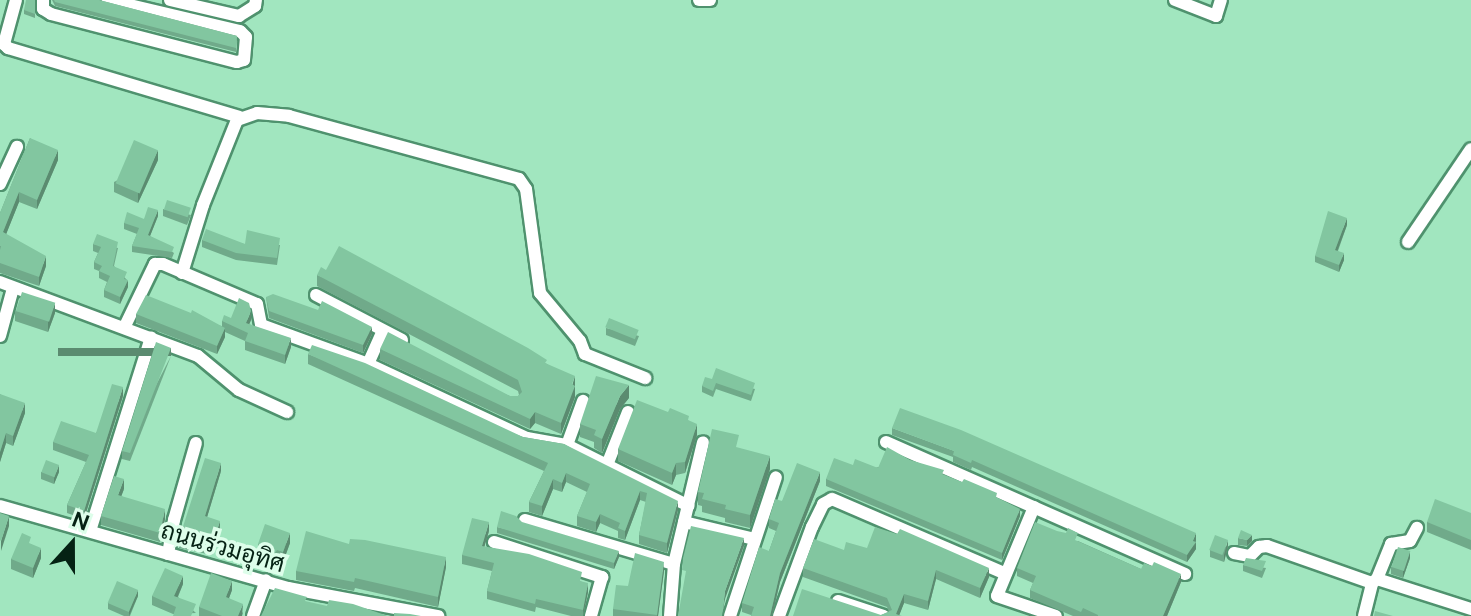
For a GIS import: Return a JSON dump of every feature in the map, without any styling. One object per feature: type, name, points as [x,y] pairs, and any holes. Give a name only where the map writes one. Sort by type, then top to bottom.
[{"type":"street","points":[[16,0],[4,44],[8,48],[239,117],[257,113],[289,116],[519,179],[526,189],[540,293],[580,341],[585,354],[645,378]]},
{"type":"street","points":[[43,0],[43,9],[51,14],[237,62],[244,60],[246,37],[243,32],[108,0]]},
{"type":"street","points":[[170,0],[239,16],[255,6],[256,0]]},
{"type":"street","points":[[699,0],[710,0]]},
{"type":"street","points":[[1175,0],[1216,16],[1221,0]]},
{"type":"street","points":[[182,273],[203,205],[239,117]]},
{"type":"street","points":[[0,184],[17,147]]},
{"type":"street","points":[[1408,242],[1471,149]]},
{"type":"street","points":[[125,326],[155,264],[257,304],[261,325],[368,364],[527,438],[567,445],[689,506]]},
{"type":"street","points":[[0,282],[125,326],[206,360],[229,384],[287,412]]},
{"type":"street","points":[[0,336],[13,288]]},
{"type":"street","points":[[316,295],[409,344]]},
{"type":"street","points":[[368,364],[383,331]]},
{"type":"street","points":[[90,531],[151,337]]},
{"type":"street","points":[[567,445],[583,401]]},
{"type":"street","points":[[607,465],[628,412]]},
{"type":"street","points":[[670,616],[674,564],[703,442]]},
{"type":"street","points":[[886,442],[1185,574]]},
{"type":"street","points":[[168,554],[174,520],[196,443]]},
{"type":"street","points":[[730,616],[776,477]]},
{"type":"street","points":[[779,616],[822,506],[832,499],[1006,574]]},
{"type":"street","name":"ถนนร่วมอุทิศ","points":[[0,506],[288,588],[438,616]]},
{"type":"street","points":[[1034,507],[997,596],[1056,616]]},
{"type":"street","points":[[525,520],[674,564]]},
{"type":"street","points":[[684,522],[755,539]]},
{"type":"street","points":[[1364,616],[1374,581],[1391,544],[1410,541],[1417,528]]},
{"type":"street","points":[[494,542],[602,577],[591,616]]},
{"type":"street","points":[[1234,553],[1250,556],[1259,547],[1267,546],[1471,609]]},
{"type":"street","points":[[253,616],[266,580]]},
{"type":"street","points":[[789,584],[803,589]]},
{"type":"street","points":[[830,598],[884,616]]},
{"type":"street","points":[[1444,616],[1448,602]]},
{"type":"building","points":[[26,0],[35,0],[35,14],[24,10]]},
{"type":"building","points":[[99,0],[237,36],[236,48],[55,2]]},
{"type":"building","points":[[30,138],[58,150],[37,200],[19,192],[3,232],[46,256],[39,277],[0,263],[0,213]]},
{"type":"building","points":[[134,140],[158,150],[140,193],[116,183]]},
{"type":"building","points":[[167,200],[191,208],[188,217],[164,210]]},
{"type":"building","points":[[148,207],[158,210],[148,235],[174,247],[172,252],[132,246],[139,228],[124,223],[127,212],[144,219]]},
{"type":"building","points":[[1328,211],[1347,218],[1335,250],[1344,253],[1339,265],[1315,256]]},
{"type":"building","points":[[206,229],[245,244],[247,230],[280,238],[277,258],[236,253],[202,240]]},
{"type":"building","points":[[97,234],[118,242],[113,266],[127,272],[124,279],[128,280],[120,297],[104,290],[110,276],[99,271],[102,266],[94,262],[101,247],[93,244]]},
{"type":"building","points":[[339,246],[528,348],[547,360],[545,363],[575,376],[572,384],[575,386],[561,423],[535,412],[530,419],[380,349],[388,332],[510,396],[518,396],[522,392],[518,380],[317,275],[321,267],[326,270]]},
{"type":"building","points":[[22,292],[55,303],[49,322],[16,311]]},
{"type":"building","points":[[273,294],[318,310],[322,301],[372,327],[363,345],[269,311],[266,297]]},
{"type":"building","points":[[146,295],[191,313],[192,310],[225,328],[217,346],[136,314]]},
{"type":"building","points":[[239,298],[249,303],[251,311],[246,323],[291,338],[285,355],[245,341],[248,333],[222,321],[224,315],[231,318]]},
{"type":"building","points":[[609,318],[639,330],[635,339],[605,327]]},
{"type":"building","points":[[156,342],[171,348],[130,453],[122,451]]},
{"type":"building","points":[[312,345],[365,363],[523,437],[564,444],[678,501],[667,543],[639,535],[647,493],[640,491],[625,531],[618,528],[620,523],[600,514],[596,522],[577,516],[590,484],[566,473],[562,483],[553,479],[542,506],[529,502],[548,463],[308,354]]},
{"type":"building","points":[[716,368],[755,383],[751,395],[716,383],[713,391],[702,386],[705,377],[712,379]]},
{"type":"building","points":[[596,376],[629,385],[620,396],[602,439],[594,435],[596,430],[580,424]]},
{"type":"building","points":[[112,384],[123,387],[84,511],[67,505],[89,455],[53,442],[61,421],[96,433]]},
{"type":"building","points":[[0,394],[25,403],[13,436],[6,433],[0,452]]},
{"type":"building","points":[[637,400],[668,412],[670,408],[689,416],[688,420],[697,424],[685,462],[676,463],[672,473],[618,449]]},
{"type":"building","points":[[900,408],[961,430],[1196,533],[1193,541],[1196,542],[1187,555],[972,460],[971,463],[953,455],[954,451],[892,428]]},
{"type":"building","points":[[712,429],[739,435],[736,447],[770,456],[750,515],[702,499],[704,493],[698,492]]},
{"type":"building","points":[[887,447],[910,460],[944,470],[942,474],[962,482],[964,479],[997,493],[996,497],[1020,509],[1002,553],[826,479],[834,458],[853,465],[855,459],[878,468]]},
{"type":"building","points":[[205,458],[221,463],[205,516],[220,521],[212,546],[179,539]]},
{"type":"building","points":[[46,460],[59,465],[54,477],[41,472]]},
{"type":"building","points":[[797,463],[820,472],[780,573],[770,616],[751,616],[754,607],[742,603],[759,547],[769,551],[779,523],[769,519],[775,499],[782,501]]},
{"type":"building","points":[[114,476],[124,479],[118,495],[165,509],[160,533],[101,516]]},
{"type":"building","points":[[1435,499],[1471,513],[1471,540],[1427,522]]},
{"type":"building","points":[[501,511],[516,516],[522,522],[619,551],[614,563],[497,527]]},
{"type":"building","points":[[0,513],[9,516],[1,541],[0,540]]},
{"type":"building","points":[[472,518],[489,522],[482,546],[529,554],[582,572],[580,581],[588,583],[583,610],[536,599],[535,604],[487,591],[494,563],[462,555]]},
{"type":"building","points":[[1035,522],[1066,533],[1068,528],[1078,533],[1075,540],[1141,569],[1144,563],[1152,566],[1154,562],[1181,574],[1163,616],[1098,616],[1030,590],[1036,576],[1017,568]]},
{"type":"building","points":[[265,524],[290,533],[283,552],[277,550],[275,553],[258,544]]},
{"type":"building","points":[[691,526],[744,538],[725,591],[722,616],[678,616],[686,571],[682,570],[683,558]]},
{"type":"building","points":[[875,527],[897,534],[900,529],[989,568],[980,588],[936,570],[928,601],[904,594],[896,614],[902,616],[793,616],[802,589],[881,615],[892,610],[887,598],[803,568],[814,539],[844,550],[846,542],[867,548]]},
{"type":"building","points":[[1241,530],[1252,535],[1247,540],[1238,538]]},
{"type":"building","points":[[306,531],[349,544],[350,539],[365,540],[446,557],[438,597],[355,578],[354,582],[296,571]]},
{"type":"building","points":[[22,533],[31,537],[29,543],[41,548],[33,568],[11,559]]},
{"type":"building","points":[[1215,535],[1228,540],[1222,555],[1209,550]]},
{"type":"building","points":[[1398,547],[1410,551],[1404,571],[1392,567]]},
{"type":"building","points":[[635,553],[664,562],[657,615],[613,609],[616,585],[628,586]]},
{"type":"building","points":[[1246,558],[1266,561],[1262,571],[1243,565]]},
{"type":"building","points":[[165,568],[183,576],[174,596],[196,604],[191,616],[173,616],[176,607],[152,596]]},
{"type":"building","points":[[211,573],[232,581],[226,597],[243,604],[238,616],[222,616],[199,607]]},
{"type":"building","points":[[117,581],[138,590],[129,612],[108,603]]},
{"type":"building","points":[[275,588],[307,597],[305,601],[327,606],[329,600],[353,604],[388,616],[261,616]]},
{"type":"building","points":[[1375,611],[1393,616],[1374,616]]},
{"type":"building","points":[[394,613],[410,614],[421,616],[394,616]]}]
